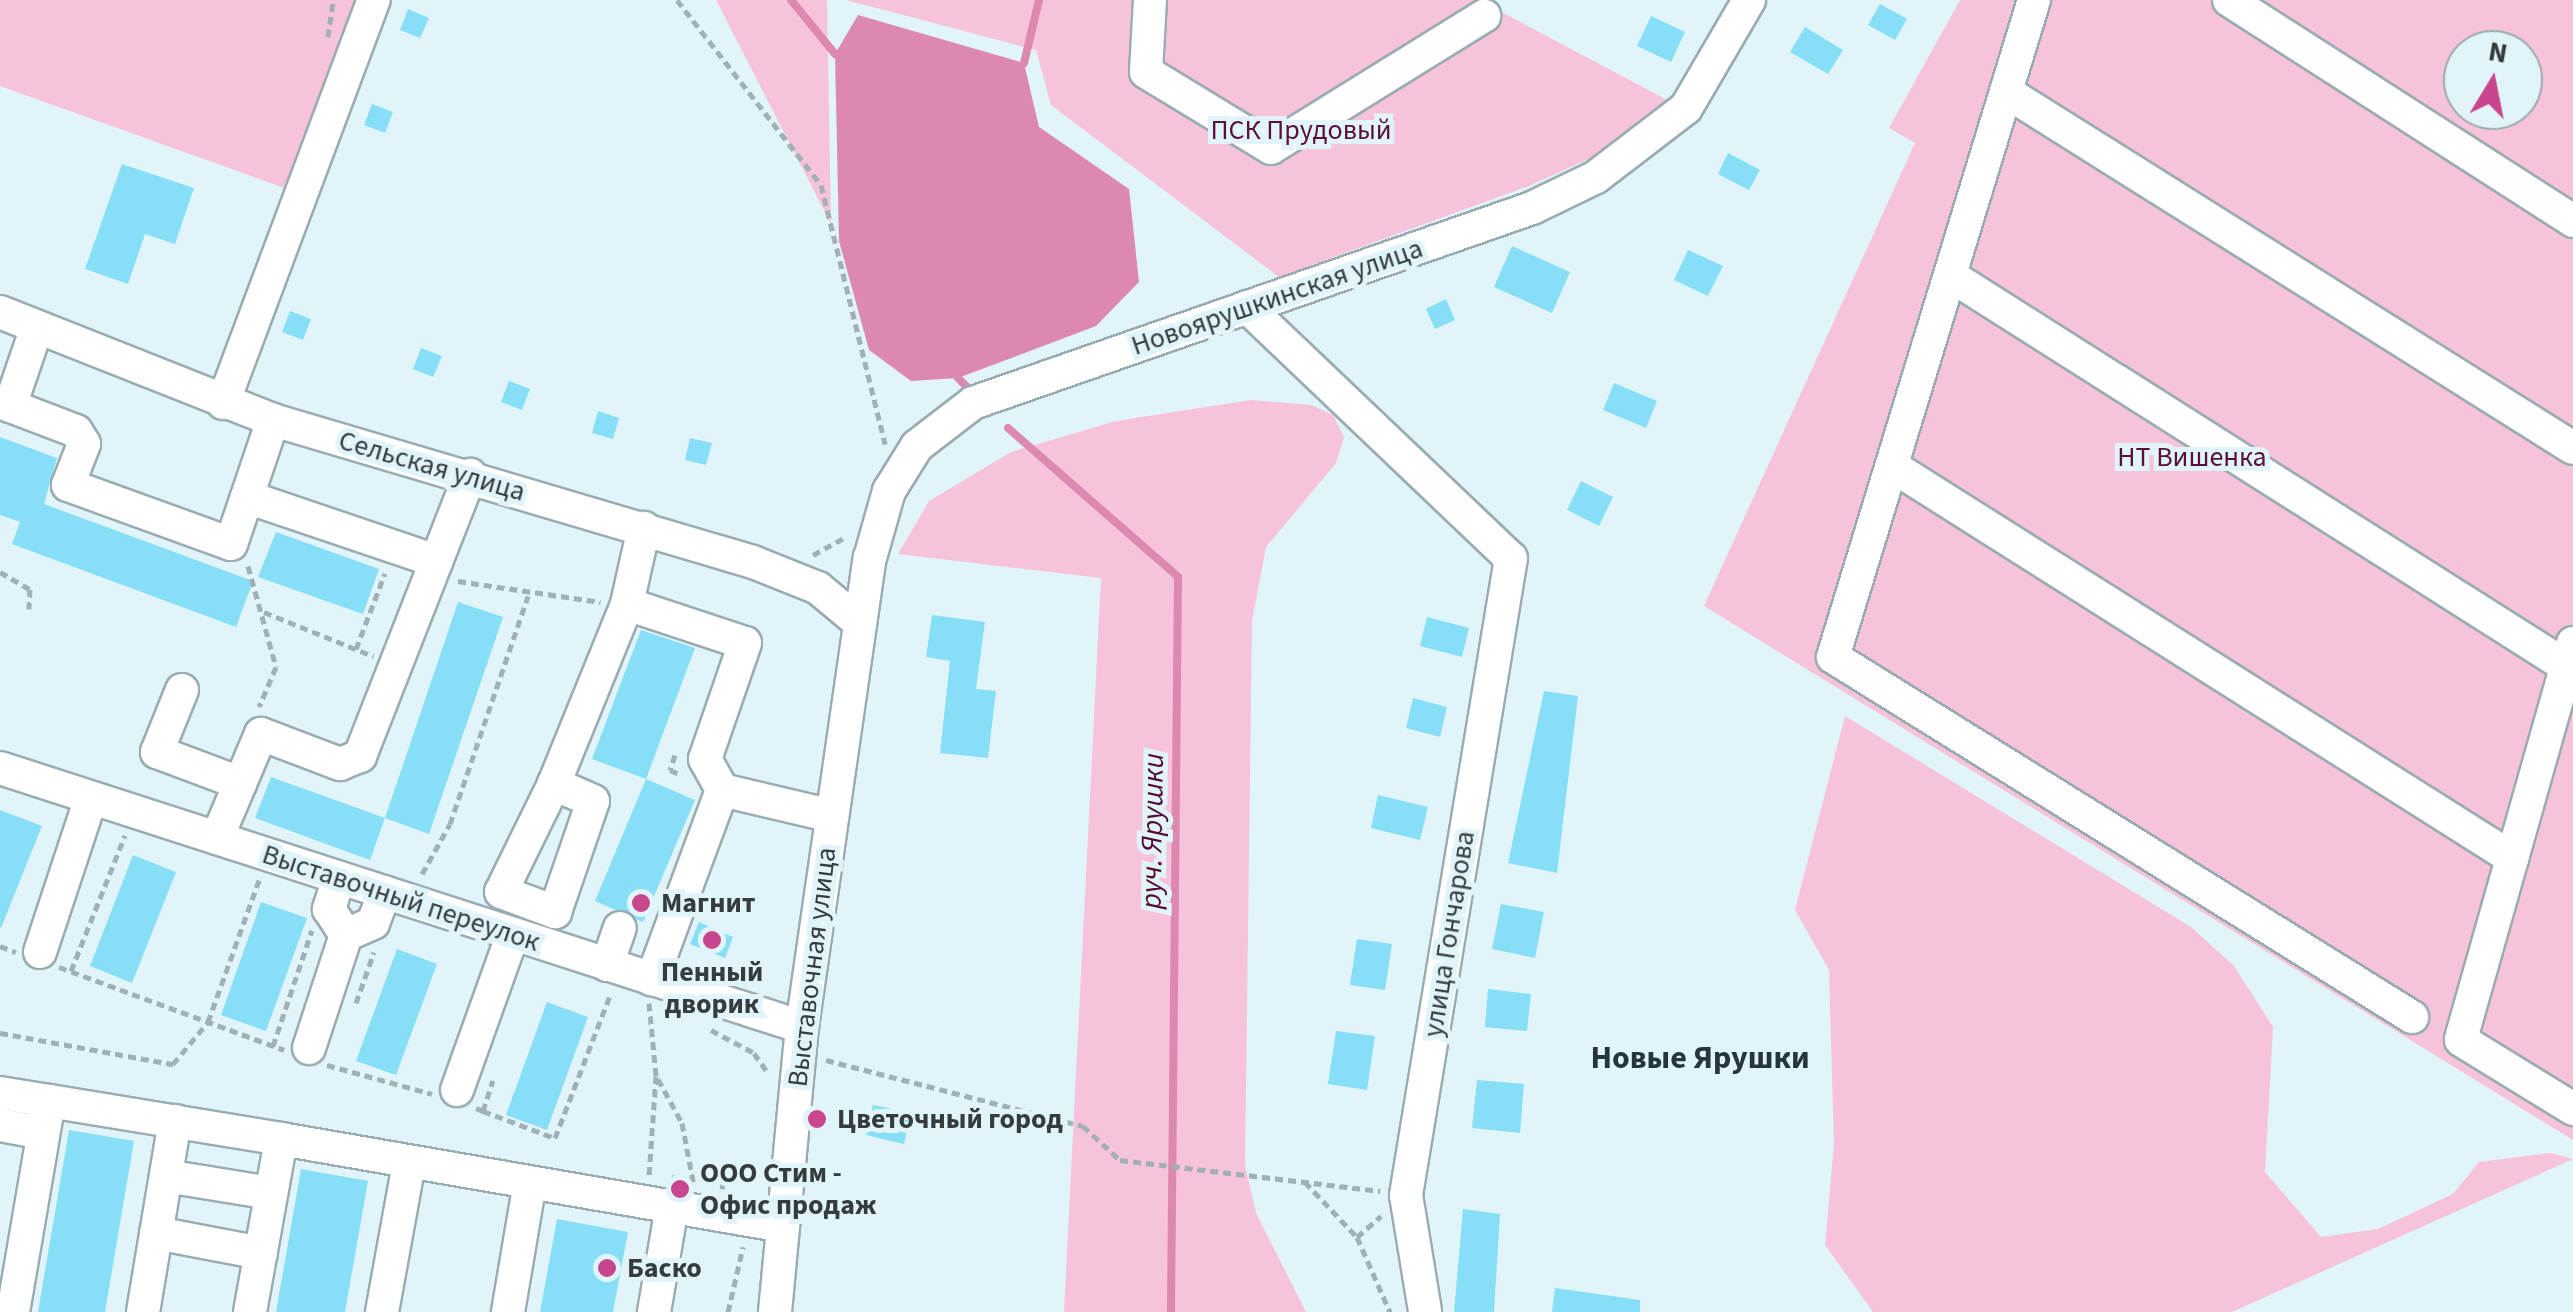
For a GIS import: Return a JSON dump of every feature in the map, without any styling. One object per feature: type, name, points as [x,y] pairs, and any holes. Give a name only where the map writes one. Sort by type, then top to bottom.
[{"type":"street","points":[[223,403],[374,0]]},
{"type":"street","points":[[1150,0],[1146,72],[1272,148],[1484,16]]},
{"type":"street","name":"Новоярушкинская улица","points":[[860,623],[889,490],[917,446],[974,403],[1532,208],[1648,146],[1708,76],[1749,0]]},
{"type":"street","points":[[2034,0],[1833,656],[2412,1017]]},
{"type":"street","points":[[2229,0],[2573,221]]},
{"type":"street","points":[[2008,93],[2573,448]]},
{"type":"street","points":[[1951,276],[2570,654],[2462,1040],[2573,1110]]},
{"type":"street","name":"улица Гончарова","points":[[1247,307],[1511,558],[1406,1195],[1424,1312]]},
{"type":"street","name":"Сельская улица","points":[[0,312],[272,420],[644,528],[818,588],[860,623]]},
{"type":"street","points":[[37,327],[5,404],[76,432],[84,444],[68,485],[231,544],[272,420]]},
{"type":"street","points":[[1892,466],[2512,858]]},
{"type":"street","points":[[218,838],[261,734],[340,764],[360,756],[470,475]]},
{"type":"street","points":[[247,497],[395,547],[434,568]]},
{"type":"street","points":[[555,912],[501,892],[554,784],[628,604],[644,528]]},
{"type":"street","points":[[628,604],[744,643],[705,759],[709,786],[652,979]]},
{"type":"street","name":"Выставочная улица","points":[[775,1312],[802,1028],[860,623]]},
{"type":"street","points":[[182,690],[157,752],[240,783]]},
{"type":"street","name":"Выставочный переулок","points":[[0,768],[802,1028]]},
{"type":"street","points":[[544,944],[593,801],[554,784]]},
{"type":"street","points":[[709,786],[832,816]]},
{"type":"street","points":[[35,956],[91,798]]},
{"type":"street","points":[[339,878],[329,909],[361,942]]},
{"type":"street","points":[[321,1057],[361,942],[392,895]]},
{"type":"street","points":[[614,967],[620,928]]},
{"type":"street","points":[[455,1097],[512,934]]},
{"type":"street","points":[[0,1093],[46,1117]]},
{"type":"street","points":[[0,1125],[46,1117],[175,1121],[661,1211],[783,1226]]},
{"type":"street","points":[[13,1312],[12,1249],[46,1117]]},
{"type":"street","points":[[143,1312],[175,1121]]},
{"type":"street","points":[[250,1312],[281,1140]]},
{"type":"street","points":[[382,1312],[409,1163]]},
{"type":"street","points":[[166,1176],[272,1193]]},
{"type":"street","points":[[508,1312],[529,1188]]},
{"type":"street","points":[[654,1312],[661,1211]]},
{"type":"street","points":[[156,1234],[261,1253]]},
{"type":"path","points":[[677,0],[821,185],[884,434],[889,490]]},
{"type":"path","points":[[231,544],[257,578],[276,667],[254,720],[261,734]]},
{"type":"path","points":[[356,649],[395,547]]},
{"type":"path","points":[[434,568],[528,596],[628,604]]},
{"type":"path","points":[[0,572],[30,588],[29,609]]},
{"type":"path","points":[[392,895],[450,824],[528,596]]},
{"type":"path","points":[[264,612],[397,666]]},
{"type":"path","points":[[683,735],[670,770],[709,786]]},
{"type":"path","points":[[71,972],[130,822]]},
{"type":"path","points":[[0,1033],[173,1064],[208,1022],[266,854]]},
{"type":"path","points":[[273,1046],[319,908]]},
{"type":"path","points":[[352,1016],[361,942]]},
{"type":"path","points":[[0,946],[273,1046],[455,1097],[555,1138],[614,967]]},
{"type":"path","points":[[652,979],[656,1076],[647,1148],[661,1211]]},
{"type":"path","points":[[826,1060],[1083,1126],[1120,1160],[1406,1195]]},
{"type":"path","points":[[656,1076],[682,1123],[694,1182]]},
{"type":"path","points":[[721,1196],[727,1165],[758,1169]]},
{"type":"path","points":[[1303,1180],[1357,1237],[1390,1312]]},
{"type":"green space","points":[[0,0],[358,0],[290,190],[0,86]]},
{"type":"green space","points":[[716,0],[827,0],[831,224]]},
{"type":"green space","name":"ПСК Прудовый","points":[[846,0],[1479,0],[1669,101],[1626,142],[1529,186],[1279,277],[1051,105],[1036,50]]},
{"type":"green space","name":"НТ Вишенка","points":[[1960,0],[2573,0],[2573,1140],[1704,606],[1915,143],[1889,128]]},
{"type":"green space","points":[[1251,400],[1311,405],[1333,415],[1344,437],[1336,463],[1266,547],[1252,621],[1245,1165],[1256,1213],[1306,1312],[1064,1312],[1101,578],[898,554],[929,501],[1011,452],[1116,421]]},
{"type":"green space","points":[[1845,716],[2191,927],[2234,966],[2273,1027],[2265,1172],[2321,1237],[2378,1229],[2453,1194],[2479,1162],[2550,1153],[2573,1159],[2232,1312],[1873,1312],[1825,1245],[1834,1144],[1829,970],[1795,910]]},
{"type":"shaded area","points":[[858,15],[1024,63],[1039,127],[1129,189],[1139,282],[1096,326],[958,378],[911,381],[869,350],[839,241],[835,54]]},
{"type":"building","points":[[1880,4],[1907,19],[1895,40],[1868,25]]},
{"type":"building","points":[[408,9],[429,18],[420,38],[400,30]]},
{"type":"building","points":[[1651,16],[1685,32],[1671,62],[1637,46]]},
{"type":"building","points":[[1805,27],[1843,50],[1828,74],[1790,52]]},
{"type":"building","points":[[372,104],[393,112],[385,133],[364,125]]},
{"type":"building","points":[[1728,153],[1760,170],[1749,190],[1718,174]]},
{"type":"building","points":[[122,164],[194,188],[175,244],[145,234],[128,284],[85,269]]},
{"type":"building","points":[[1512,246],[1570,272],[1552,313],[1494,287]]},
{"type":"building","points":[[1688,250],[1723,266],[1708,296],[1674,280]]},
{"type":"building","points":[[1446,299],[1455,320],[1435,329],[1426,309]]},
{"type":"building","points":[[290,311],[311,319],[303,340],[282,332]]},
{"type":"building","points":[[421,348],[442,356],[433,377],[413,369]]},
{"type":"building","points":[[509,381],[530,389],[522,410],[501,402]]},
{"type":"building","points":[[1614,383],[1657,401],[1646,428],[1603,410]]},
{"type":"building","points":[[598,411],[619,418],[613,439],[592,433]]},
{"type":"building","points":[[0,437],[57,458],[44,504],[253,581],[236,627],[12,544],[20,522],[0,515]]},
{"type":"building","points":[[690,438],[712,443],[706,465],[685,460]]},
{"type":"building","points":[[1581,481],[1613,497],[1599,526],[1567,510]]},
{"type":"building","points":[[276,532],[379,569],[363,614],[258,577]]},
{"type":"building","points":[[458,602],[503,617],[429,834],[385,818]]},
{"type":"building","points":[[932,615],[985,622],[976,689],[996,691],[988,758],[940,753],[950,661],[926,657]]},
{"type":"building","points":[[1427,617],[1469,628],[1462,657],[1420,646]]},
{"type":"building","points":[[641,630],[695,648],[646,779],[592,759]]},
{"type":"building","points":[[1544,691],[1578,696],[1557,873],[1508,863]]},
{"type":"building","points":[[1413,698],[1447,707],[1440,737],[1406,728]]},
{"type":"building","points":[[271,777],[385,818],[370,860],[255,818]]},
{"type":"building","points":[[646,779],[695,800],[643,922],[595,901]]},
{"type":"building","points":[[1378,795],[1428,807],[1420,840],[1371,828]]},
{"type":"building","points":[[0,810],[42,826],[1,928],[0,927]]},
{"type":"building","points":[[133,855],[176,872],[132,983],[90,966]]},
{"type":"building","points":[[261,902],[307,918],[266,1031],[221,1015]]},
{"type":"building","points":[[1501,904],[1544,912],[1535,958],[1492,949]]},
{"type":"building","name":"Пенный дворик","points":[[699,922],[733,937],[725,958],[690,944]]},
{"type":"building","points":[[1357,939],[1392,944],[1385,990],[1350,985]]},
{"type":"building","points":[[397,949],[437,964],[396,1075],[356,1061]]},
{"type":"building","points":[[1488,989],[1531,994],[1527,1031],[1485,1027]]},
{"type":"building","points":[[547,1002],[588,1017],[547,1130],[506,1115]]},
{"type":"building","points":[[1336,1031],[1375,1036],[1367,1090],[1328,1084]]},
{"type":"building","points":[[1477,1080],[1524,1084],[1520,1133],[1472,1128]]},
{"type":"building","points":[[873,1105],[911,1113],[904,1144],[866,1135]]},
{"type":"building","points":[[69,1130],[134,1141],[105,1312],[38,1312]]},
{"type":"building","points":[[301,1169],[368,1181],[345,1312],[276,1312]]},
{"type":"building","points":[[672,1175],[691,1178],[689,1189],[670,1186]]},
{"type":"building","points":[[1463,1209],[1500,1214],[1494,1312],[1454,1312]]},
{"type":"building","points":[[557,1219],[628,1232],[613,1312],[540,1312]]},
{"type":"building","points":[[1555,1288],[1640,1300],[1640,1312],[1552,1312]]},
{"type":"waterway","points":[[791,0],[835,54]]},
{"type":"waterway","points":[[1024,63],[1039,0]]},
{"type":"waterway","name":"руч. Ярушки","points":[[958,378],[967,387]]},
{"type":"waterway","name":"руч. Ярушки","points":[[1008,428],[1178,577],[1171,1312]]},
{"type":"place","name":"Магнит","points":[[641,903]]},
{"type":"place","name":"Пенный дворик","points":[[712,940]]},
{"type":"place","name":"Цветочный город","points":[[817,1119]]},
{"type":"place","name":"ООО Стим - Офис продаж","points":[[680,1189]]},
{"type":"place","name":"Баско","points":[[607,1268]]},
{"type":"district","name":"Новые Ярушки","points":[[1700,1058]]}]
